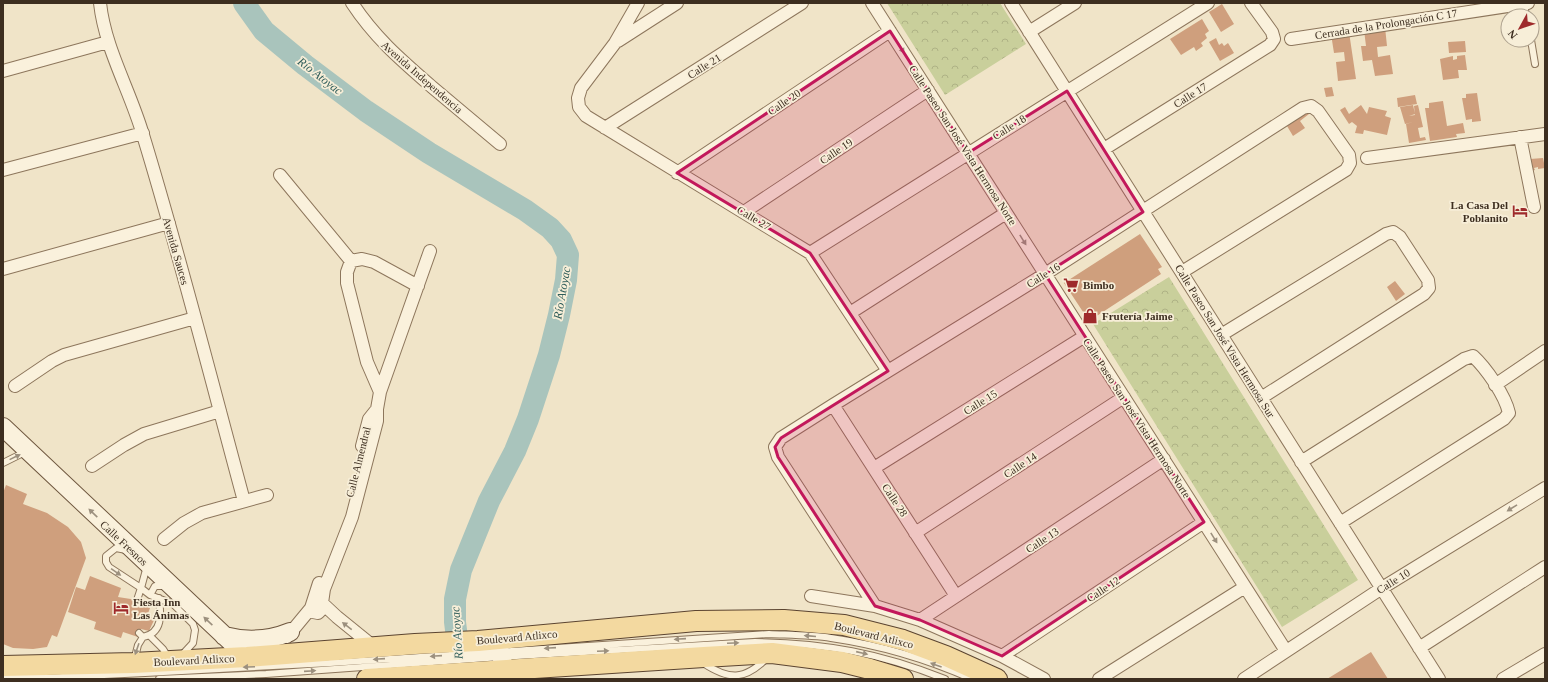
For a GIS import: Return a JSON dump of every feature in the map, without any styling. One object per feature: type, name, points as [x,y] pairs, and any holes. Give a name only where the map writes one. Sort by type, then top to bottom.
[{"type":"main road","name":"Calle Fresnos","points":[[3,427],[148,565],[165,593],[224,636],[246,657]]},
{"type":"main road","name":"Boulevard Atlixco","points":[[367,679],[419,660],[492,658],[696,621],[784,620],[844,625],[903,640],[946,656],[997,679]]},
{"type":"main road","points":[[224,636],[246,640],[257,640],[268,639],[290,632]]},
{"type":"main road","name":"Boulevard Atlixco","points":[[3,666],[173,661],[374,647],[419,660],[492,658],[695,657],[772,653],[842,662],[879,674],[903,679]]},
{"type":"street","name":"Avenida Sauces","points":[[100,3],[108,42],[143,133],[169,223],[244,501]]},
{"type":"street","name":"Avenida Independencia","points":[[352,3],[363,20],[384,44],[500,144]]},
{"type":"street","points":[[615,43],[638,3]]},
{"type":"street","points":[[615,43],[677,3]]},
{"type":"street","name":"Calle 21","points":[[605,128],[802,3]]},
{"type":"street","name":"Calle Paseo San José Vista Hermosa Norte","points":[[872,3],[1286,651]]},
{"type":"street","name":"Calle Paseo San José Vista Hermosa Sur","points":[[1011,3],[1439,679]]},
{"type":"street","points":[[1029,32],[1075,3]]},
{"type":"street","name":"Calle 18","points":[[810,253],[1208,3]]},
{"type":"street","name":"Calle 17","points":[[1104,149],[1270,45],[1274,39],[1272,32],[1251,3]]},
{"type":"street","name":"Cerrada de la Prolongación C 17","points":[[1291,39],[1526,3]]},
{"type":"street","name":"Calle 20","points":[[677,173],[890,31]]},
{"type":"street","points":[[3,72],[108,42]]},
{"type":"street","name":"Calle 27","points":[[615,43],[581,88],[578,98],[579,107],[586,116],[810,253],[888,371]]},
{"type":"street","name":"Calle 19","points":[[744,212],[928,90]]},
{"type":"street","name":"Calle 16","points":[[875,606],[778,457],[775,447],[781,438],[1045,274],[1303,108],[1311,106],[1318,111],[1350,155],[1350,163],[1346,170],[1182,272]]},
{"type":"street","points":[[3,170],[143,133]]},
{"type":"street","points":[[1367,158],[1545,134]]},
{"type":"street","points":[[1520,137],[1534,207]]},
{"type":"street","points":[[280,175],[351,261]]},
{"type":"street","points":[[850,313],[1006,213]]},
{"type":"street","points":[[3,269],[169,223]]},
{"type":"street","points":[[1221,335],[1386,234],[1393,232],[1400,237],[1428,280],[1429,288],[1424,294],[1261,398]]},
{"type":"street","points":[[377,409],[380,392],[430,251]]},
{"type":"street","points":[[351,261],[362,259],[374,262],[418,286]]},
{"type":"street","points":[[351,261],[347,272],[348,283],[367,362],[380,392]]},
{"type":"street","points":[[15,386],[64,354],[195,318]]},
{"type":"street","name":"Calle 15","points":[[874,468],[1085,336]]},
{"type":"street","points":[[1495,385],[1545,351]]},
{"type":"street","points":[[1301,462],[1464,359],[1472,356],[1480,362],[1495,385],[1508,406],[1509,413],[1504,418],[1340,523]]},
{"type":"street","name":"Calle 14","points":[[916,533],[1124,398]]},
{"type":"street","name":"Calle 28","points":[[833,405],[956,596]]},
{"type":"street","name":"Calle Almendral","points":[[322,603],[324,589],[356,502],[378,421],[377,409]]},
{"type":"street","name":"Calle Almendral","points":[[275,655],[290,632],[311,608],[324,568],[347,508],[369,419],[377,409]]},
{"type":"street","points":[[92,466],[144,434],[220,411]]},
{"type":"street","name":"Calle 13","points":[[920,620],[1164,460]]},
{"type":"street","name":"Calle 10","points":[[1244,679],[1382,588],[1545,488]]},
{"type":"street","points":[[164,539],[184,523],[202,513],[267,495]]},
{"type":"street","name":"Calle 12","points":[[1002,656],[1204,522]]},
{"type":"street","points":[[1419,648],[1545,567]]},
{"type":"street","points":[[1099,679],[1245,587]]},
{"type":"street","points":[[811,596],[875,606],[920,620],[1002,656],[1044,679]]},
{"type":"street","points":[[311,608],[313,612],[318,613],[321,610],[322,603]]},
{"type":"street","points":[[322,603],[374,647]]},
{"type":"street","points":[[1503,679],[1545,654]]},
{"type":"lane","points":[[1532,48],[1535,64]]},
{"type":"lane","points":[[3,463],[28,451]]},
{"type":"lane","points":[[134,552],[116,548],[106,556],[106,562],[109,567],[150,595],[165,593]]},
{"type":"lane","points":[[137,600],[148,565]]},
{"type":"lane","points":[[133,663],[141,635],[150,636],[173,661],[192,643],[195,630],[193,624],[173,604],[165,593],[155,586],[150,595]]},
{"type":"lane","points":[[150,636],[158,627],[165,593]]},
{"type":"lane","points":[[492,658],[735,636],[798,635],[829,638],[878,647],[935,664],[972,679]]},
{"type":"lane","points":[[492,658],[744,643],[788,643],[821,645],[877,656],[945,679]]},
{"type":"lane","points":[[695,657],[723,674],[735,678],[760,666],[772,653]]},
{"type":"lane","points":[[3,678],[42,678],[419,660]]},
{"type":"lane","points":[[159,679],[419,660]]},
{"type":"highlighted area","points":[[890,31],[968,153],[1067,91],[1143,212],[1045,274],[1204,522],[1002,656],[920,620],[875,606],[778,457],[775,447],[781,438],[888,371],[810,253],[677,173]]},
{"type":"green space","points":[[887,3],[1000,3],[1026,44],[945,95]]},
{"type":"green space","points":[[1169,277],[1358,580],[1282,627],[1093,324]]},
{"type":"building","points":[[1222,4],[1234,24],[1221,32],[1209,12]]},
{"type":"building","points":[[1202,19],[1209,31],[1205,34],[1207,38],[1201,43],[1203,46],[1196,51],[1194,47],[1181,55],[1170,39]]},
{"type":"building","points":[[1385,27],[1387,46],[1377,47],[1378,57],[1390,55],[1393,74],[1375,76],[1372,60],[1363,61],[1361,46],[1366,46],[1364,30]]},
{"type":"building","points":[[1349,32],[1356,79],[1338,81],[1336,62],[1345,61],[1344,52],[1334,53],[1331,34]]},
{"type":"building","points":[[1216,38],[1219,45],[1222,43],[1224,46],[1228,43],[1234,53],[1220,61],[1209,42]]},
{"type":"building","points":[[1465,41],[1466,52],[1449,53],[1448,42]]},
{"type":"building","points":[[1465,55],[1467,70],[1458,70],[1459,78],[1443,80],[1440,59],[1453,56],[1453,60],[1457,59],[1457,56]]},
{"type":"building","points":[[1332,87],[1334,96],[1326,97],[1324,88]]},
{"type":"building","points":[[1477,93],[1481,121],[1472,122],[1472,119],[1466,120],[1462,98],[1466,98],[1466,94]]},
{"type":"building","points":[[1415,95],[1417,104],[1398,107],[1397,98]]},
{"type":"building","points":[[1443,101],[1447,126],[1463,123],[1465,133],[1456,134],[1457,137],[1430,141],[1425,108],[1429,108],[1429,103]]},
{"type":"building","points":[[1361,105],[1367,114],[1369,107],[1387,111],[1385,116],[1391,118],[1387,135],[1364,130],[1363,134],[1355,133],[1357,126],[1352,122],[1349,124],[1340,110],[1345,107],[1349,114]]},
{"type":"building","points":[[1413,105],[1415,113],[1414,106],[1418,105],[1423,127],[1418,128],[1420,138],[1425,137],[1426,140],[1409,143],[1406,124],[1413,122],[1405,124],[1400,107]]},
{"type":"building","points":[[1308,112],[1309,114],[1300,121],[1305,128],[1293,136],[1287,126]]},
{"type":"building","points":[[1543,158],[1545,168],[1538,169],[1538,167],[1531,171],[1530,159]]},
{"type":"building","points":[[1140,234],[1162,267],[1158,269],[1161,274],[1089,321],[1064,283]]},
{"type":"building","points":[[1395,281],[1405,294],[1396,301],[1387,287]]},
{"type":"building","points":[[6,485],[27,494],[23,504],[47,513],[68,527],[81,542],[86,558],[57,637],[52,635],[47,647],[33,649],[13,648],[3,644],[3,493]]},
{"type":"building","points":[[90,576],[121,588],[118,597],[137,600],[150,608],[147,616],[155,618],[149,631],[141,629],[138,637],[123,632],[121,638],[94,629],[96,622],[68,612],[76,587],[85,590]]},
{"type":"building","points":[[1371,652],[1388,679],[1327,679]]},
{"type":"waterway","name":"Río Atoyac","points":[[244,3],[264,31],[305,65],[366,111],[429,153],[525,210],[550,228],[561,240],[568,255],[566,280],[559,315],[549,355],[528,419],[515,451],[489,501],[461,570],[455,599],[455,622],[460,662]]},
{"type":"place","name":"La Casa Del Poblanito","points":[[1520,211]]},
{"type":"place","name":"Bimbo","points":[[1071,285]]},
{"type":"place","name":"Frutería Jaime","points":[[1090,316]]},
{"type":"place","name":"Fiesta Inn Las Ánimas","points":[[121,608]]}]
